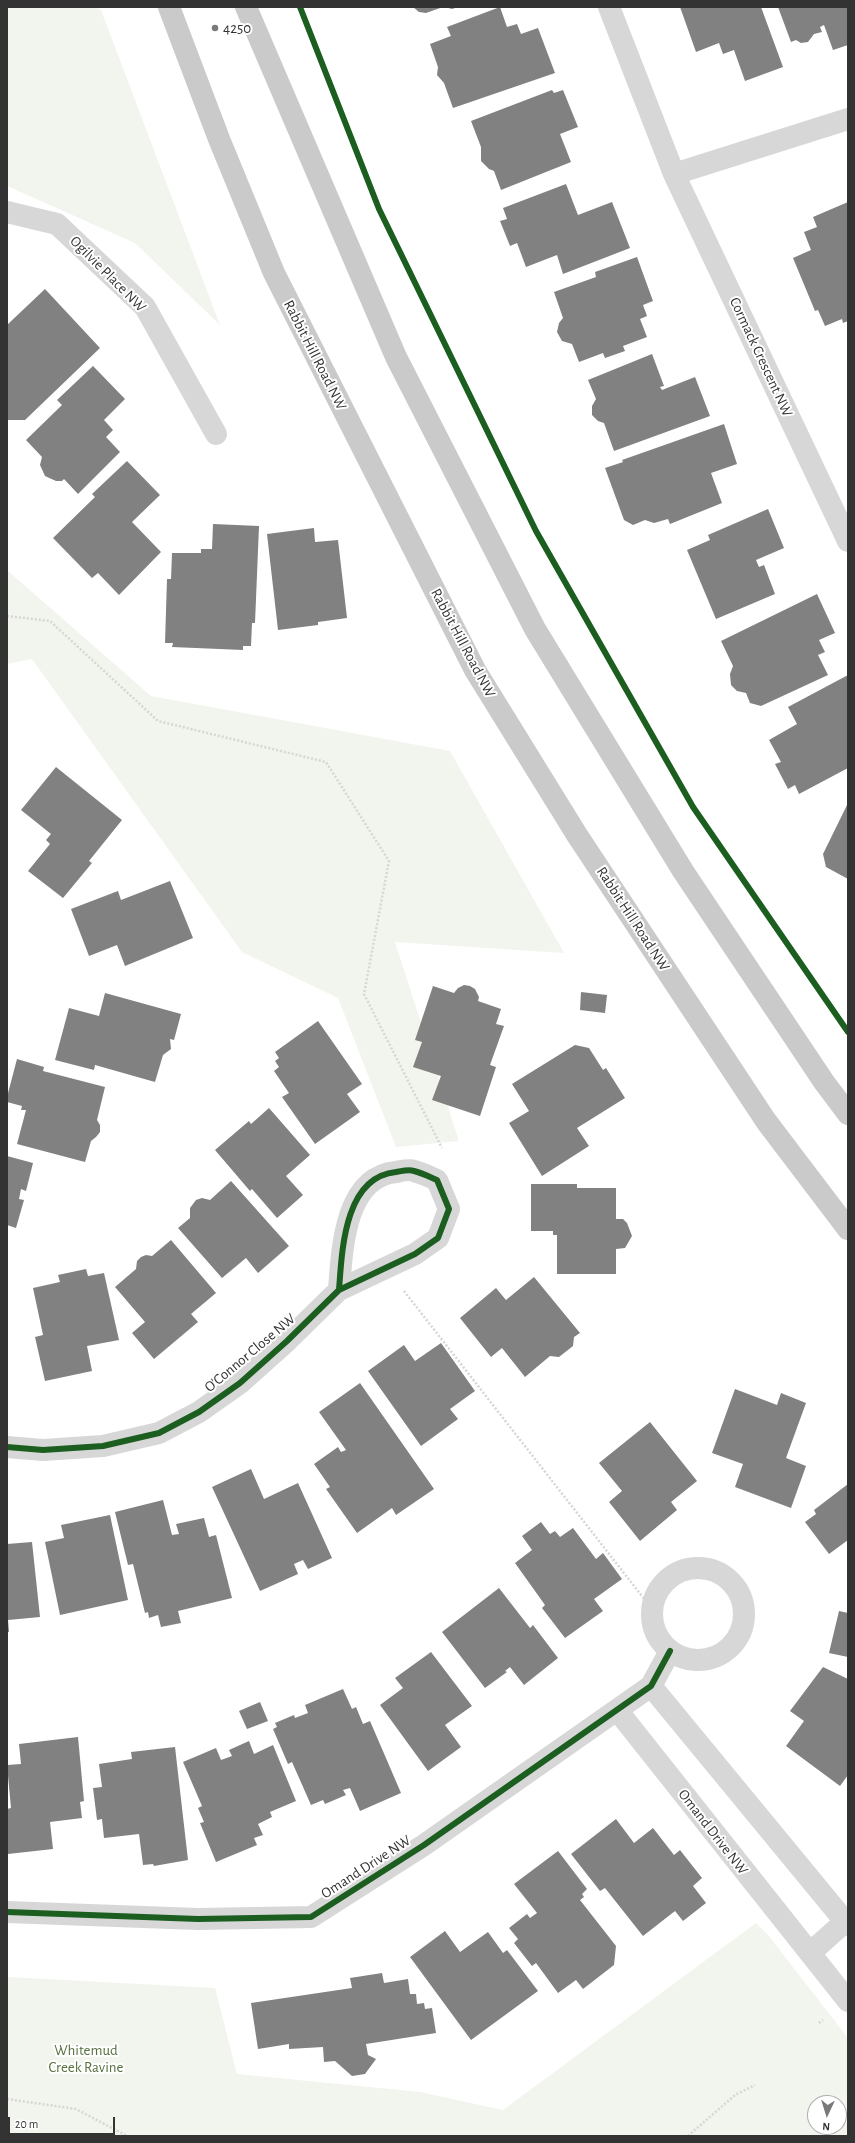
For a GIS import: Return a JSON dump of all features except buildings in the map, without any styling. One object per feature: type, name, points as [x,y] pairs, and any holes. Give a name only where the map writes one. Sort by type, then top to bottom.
[{"type":"main road","name":"Rabbit Hill Road NW","points":[[169,7],[219,139],[274,273],[475,670],[577,835],[766,1120],[848,1229]]},
{"type":"main road","points":[[246,7],[396,357],[535,628],[683,871],[824,1082],[848,1114]]},
{"type":"street","name":"Cormack Crescent NW","points":[[609,7],[674,174],[848,540]]},
{"type":"street","points":[[674,174],[848,119]]},
{"type":"street","name":"Ogilvie Place NW","points":[[7,212],[57,224],[145,307],[216,434]]},
{"type":"street","name":"O'Connor Close NW","points":[[7,1447],[43,1450],[103,1446],[159,1433],[199,1412],[240,1383],[287,1341],[338,1290],[415,1254],[438,1238],[449,1209],[437,1180],[413,1170],[384,1173],[362,1189],[350,1215],[343,1242],[338,1290]]},
{"type":"street","points":[[695,1568],[709,1570],[723,1576],[733,1585],[741,1598],[744,1612],[743,1626],[737,1640],[727,1650],[714,1658],[700,1660],[684,1659],[670,1651],[659,1640],[652,1625],[652,1609],[656,1594],[666,1581],[679,1572],[695,1568]]},
{"type":"street","name":"Omand Drive NW","points":[[7,1912],[198,1919],[311,1917],[424,1845],[651,1686],[670,1651]]},
{"type":"street","points":[[651,1686],[847,1922],[810,1953]]},
{"type":"street","name":"Omand Drive NW","points":[[617,1710],[848,2001]]},
{"type":"path","points":[[7,616],[50,621],[158,721],[326,762],[389,861],[364,994],[444,1153]]},
{"type":"path","points":[[385,1267],[652,1609]]},
{"type":"path","points":[[688,2136],[735,2095],[755,2085]]},
{"type":"path","points":[[7,2099],[76,2109],[127,2136]]},
{"type":"green space","points":[[7,7],[96,7],[101,10],[220,325],[135,243],[7,186]]},
{"type":"green space","points":[[7,570],[151,696],[450,751],[564,953],[395,942],[459,1141],[396,1147],[338,998],[242,952],[32,659],[7,664]]},
{"type":"green space","name":"Whitemud Creek Ravine","points":[[756,1923],[768,1935],[848,2038],[848,2136],[7,2136],[7,1977],[215,1988],[237,2074],[420,2092],[503,2110]]},
{"type":"cycle path","points":[[300,7],[379,209],[536,531],[693,807],[848,1032]]},
{"type":"cycle path","points":[[7,1447],[43,1450],[103,1446],[159,1433],[199,1412],[240,1383],[287,1341],[339,1290],[415,1254],[438,1238],[449,1209],[437,1180],[412,1170],[405,1170],[379,1177],[366,1187],[356,1201],[349,1218],[342,1256],[339,1290]]},
{"type":"cycle path","points":[[7,1912],[198,1919],[311,1917],[424,1845],[651,1686],[670,1651]]},
{"type":"place","name":"4250","points":[[215,28]]}]
